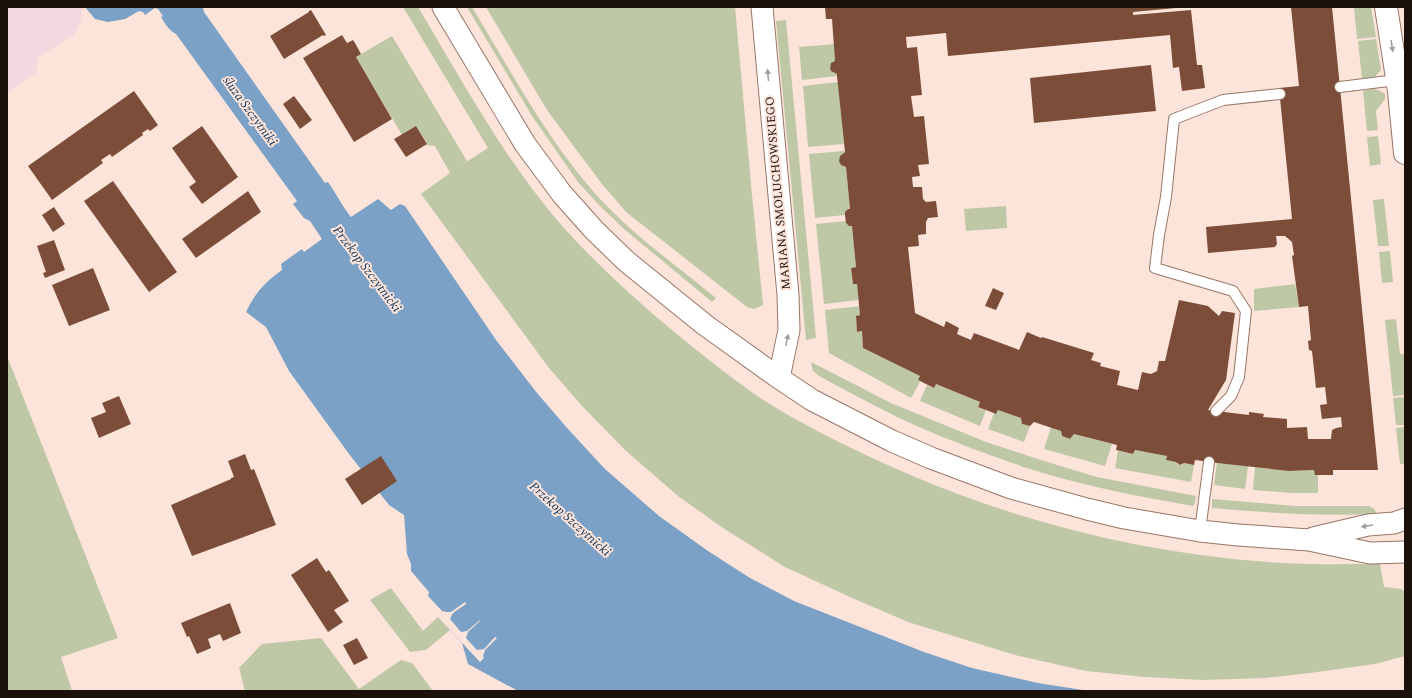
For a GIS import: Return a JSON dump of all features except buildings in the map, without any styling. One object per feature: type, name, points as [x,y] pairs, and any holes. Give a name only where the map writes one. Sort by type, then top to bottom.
[{"type":"main road","points":[[1386,7],[1397,80],[1405,153]]},
{"type":"street","points":[[443,7],[525,144],[562,194],[594,230],[626,261],[694,316],[779,378],[812,400],[892,441],[931,458],[972,474],[1053,501],[1080,508],[1136,520],[1200,531],[1309,540],[1370,553],[1405,552]]},
{"type":"street","name":"MARIANA SMOLUCHOWSKIEGO","points":[[762,7],[788,296],[789,330],[779,378]]},
{"type":"street","points":[[1309,540],[1368,525],[1394,523],[1405,519]]},
{"type":"lane","points":[[1340,87],[1397,80]]},
{"type":"lane","points":[[1216,411],[1231,396],[1239,378],[1246,311],[1233,290],[1155,268],[1166,197],[1174,119],[1223,100],[1280,94]]},
{"type":"lane","points":[[1200,531],[1209,462]]},
{"type":"shaded area","points":[[7,7],[82,7],[81,20],[74,35],[38,57],[36,73],[7,93]]},
{"type":"green space","points":[[403,7],[418,7],[466,89],[500,143],[537,195],[570,235],[627,291],[672,330],[734,380],[756,395],[786,414],[881,462],[927,482],[1021,516],[1118,541],[1218,557],[1296,564],[1380,564],[1384,587],[1401,589],[1405,592],[1405,656],[1375,664],[1266,678],[1203,680],[1145,677],[1086,671],[1015,655],[908,622],[785,567],[723,528],[678,496],[625,450],[582,406],[549,368],[421,194],[450,173],[435,146],[426,145],[427,143],[416,126],[402,135],[356,57],[392,36],[467,161],[460,166],[488,148]]},
{"type":"green space","points":[[467,7],[472,7],[548,132],[583,179],[602,201],[629,227],[716,298],[712,302],[624,229],[578,182],[532,116]]},
{"type":"green space","points":[[486,7],[735,7],[763,305],[754,309],[747,307],[626,212],[602,184],[547,110]]},
{"type":"green space","points":[[1354,7],[1371,7],[1376,37],[1357,39]]},
{"type":"green space","points":[[786,20],[816,338],[806,340],[776,21]]},
{"type":"green space","points":[[1376,39],[1381,70],[1375,77],[1362,79],[1358,41]]},
{"type":"green space","points":[[834,44],[835,61],[831,63],[830,68],[831,71],[837,74],[837,76],[802,80],[799,47]]},
{"type":"green space","points":[[838,82],[844,144],[808,147],[803,86]]},
{"type":"green space","points":[[1373,89],[1385,94],[1385,99],[1376,111],[1378,130],[1367,131],[1363,91]]},
{"type":"green space","points":[[1378,136],[1381,164],[1370,166],[1367,137]]},
{"type":"green space","points":[[845,152],[840,158],[840,163],[846,167],[850,209],[848,209],[845,215],[815,218],[809,154]]},
{"type":"green space","points":[[1384,199],[1389,246],[1378,246],[1373,200]]},
{"type":"green space","points":[[1006,206],[1007,228],[966,231],[964,209]]},
{"type":"green space","points":[[846,221],[849,226],[852,226],[856,267],[851,268],[853,284],[857,284],[859,300],[824,304],[816,224]]},
{"type":"green space","points":[[1390,251],[1393,282],[1382,283],[1379,252]]},
{"type":"green space","points":[[1295,284],[1299,307],[1254,311],[1254,289]]},
{"type":"green space","points":[[860,306],[860,315],[856,316],[857,332],[862,331],[863,348],[920,376],[918,380],[920,382],[911,398],[829,353],[825,310]]},
{"type":"green space","points":[[1396,319],[1400,354],[1405,354],[1405,395],[1393,396],[1385,320]]},
{"type":"green space","points":[[7,356],[118,638],[61,657],[72,691],[7,691]]},
{"type":"green space","points":[[811,362],[891,403],[986,442],[1097,477],[1196,496],[1195,503],[1193,506],[1090,486],[1030,469],[979,451],[897,417],[858,397],[819,376],[813,371]]},
{"type":"green space","points":[[936,384],[980,402],[978,407],[986,410],[980,426],[920,401],[927,385],[933,388]]},
{"type":"green space","points":[[1405,397],[1405,425],[1396,425],[1393,398]]},
{"type":"green space","points":[[998,410],[1021,418],[1022,424],[1030,426],[1024,442],[988,429],[994,413],[996,414]]},
{"type":"green space","points":[[1051,427],[1061,431],[1062,436],[1070,439],[1074,434],[1112,444],[1105,466],[1044,449]]},
{"type":"green space","points":[[1405,427],[1405,464],[1400,464],[1396,428]]},
{"type":"green space","points":[[1135,450],[1167,456],[1166,460],[1176,462],[1179,465],[1184,463],[1194,465],[1191,482],[1115,468],[1118,451],[1133,454]]},
{"type":"green space","points":[[1217,463],[1248,466],[1245,489],[1214,485]]},
{"type":"green space","points":[[1255,467],[1289,471],[1314,470],[1315,474],[1318,475],[1318,493],[1253,490]]},
{"type":"green space","points":[[1212,499],[1295,506],[1367,506],[1373,508],[1376,514],[1294,514],[1212,508]]},
{"type":"green space","points":[[391,588],[423,631],[438,617],[450,630],[426,650],[410,652],[370,600]]},
{"type":"green space","points":[[321,638],[359,689],[401,660],[412,663],[433,691],[245,691],[239,668],[262,644]]},
{"type":"water","points":[[85,7],[203,7],[204,12],[325,183],[328,182],[351,217],[378,199],[391,210],[400,204],[405,206],[496,340],[537,393],[568,429],[605,469],[659,516],[708,551],[750,578],[794,601],[924,652],[972,668],[1038,683],[1089,691],[518,691],[468,664],[462,643],[438,617],[443,612],[428,596],[429,592],[411,571],[411,564],[407,554],[404,515],[389,505],[349,454],[289,371],[266,327],[246,312],[261,288],[282,270],[281,264],[302,249],[304,252],[322,239],[310,221],[304,218],[293,204],[297,201],[176,34],[171,31],[161,17],[163,16],[158,9],[155,8],[145,15],[143,12],[139,11],[125,19],[108,22],[95,19]]},
{"type":"pier","points":[[465,602],[466,604],[453,613],[450,619],[461,632],[467,631],[480,620],[468,632],[466,638],[477,650],[484,649],[495,637],[497,638],[485,650],[483,656],[484,658],[480,662],[437,616],[444,611],[451,612]]},
{"type":"water label","name":"śluza Szczytniki","points":[[250,111]]},
{"type":"water label","name":"Przekop Szczytnicki","points":[[367,269]]},
{"type":"water label","name":"Przekop Szczytnicki","points":[[570,519]]}]
